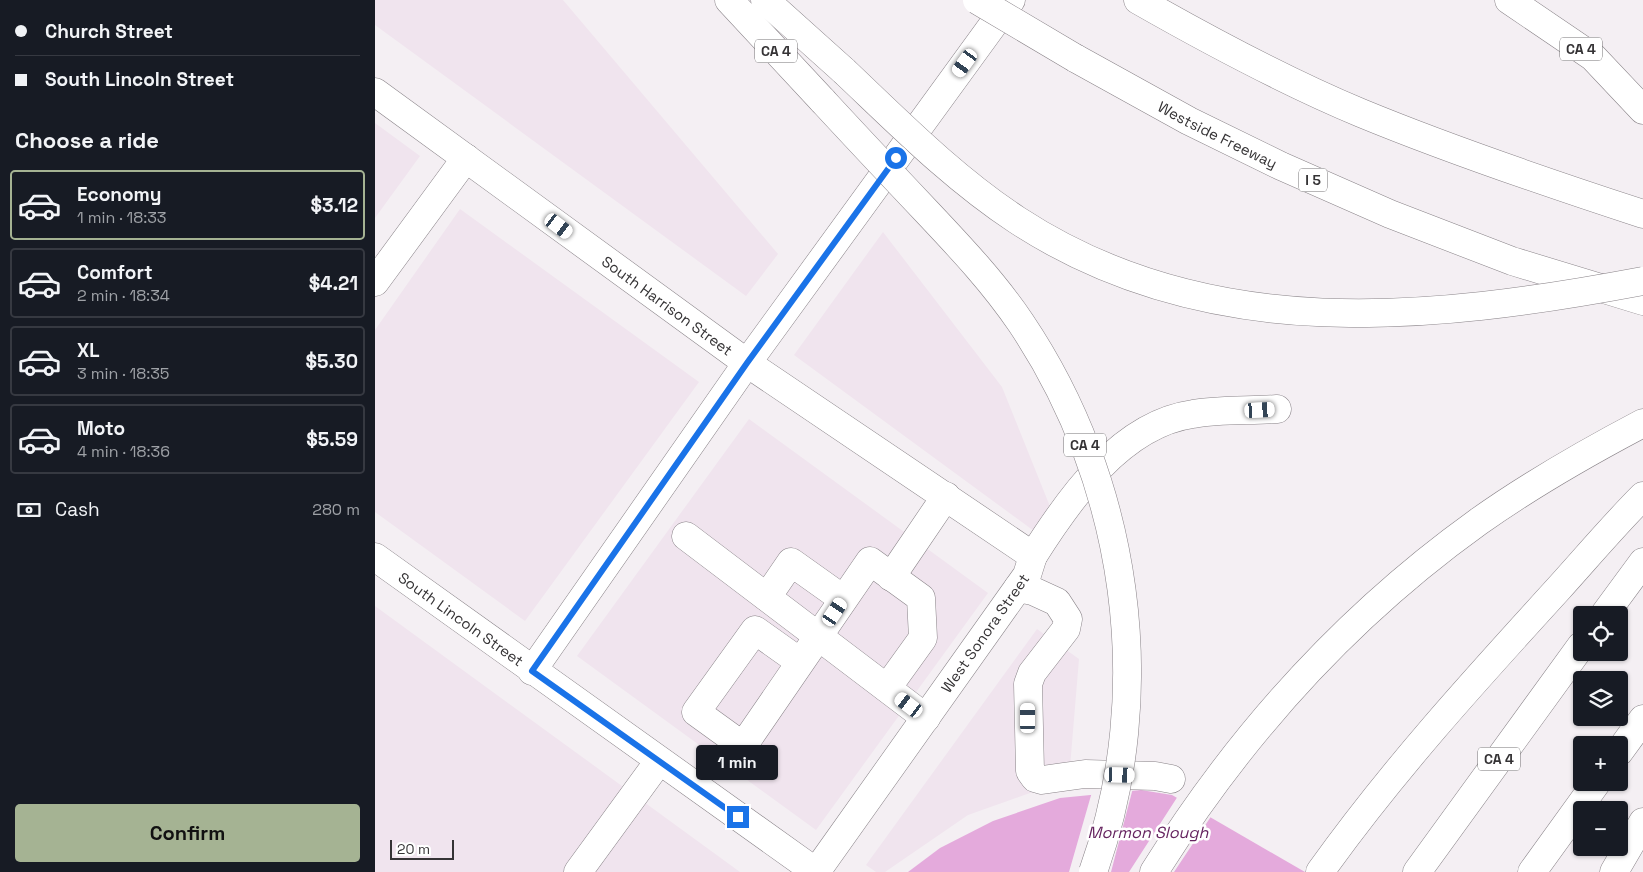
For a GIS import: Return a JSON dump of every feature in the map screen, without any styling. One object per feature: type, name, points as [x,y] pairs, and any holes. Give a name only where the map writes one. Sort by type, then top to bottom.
[{"type":"main road","name":"CA 4","points":[[729,0],[967,255],[1021,322],[1064,397],[1097,477],[1109,518],[1119,568],[1127,645],[1125,731],[1119,773],[1110,815],[1093,872]]},
{"type":"main road","points":[[765,0],[956,175],[1017,220],[1051,240],[1104,266],[1151,284],[1189,295],[1260,309],[1301,313],[1391,313],[1527,300],[1643,281]]},
{"type":"main road","name":"Westside Freeway","points":[[977,0],[1189,122],[1281,166],[1464,244],[1643,301]]},
{"type":"main road","points":[[532,671],[747,363],[1011,0]]},
{"type":"main road","points":[[1138,0],[1216,45],[1361,112],[1564,188],[1643,214]]},
{"type":"main road","name":"CA 4","points":[[1509,0],[1593,57],[1643,110]]},
{"type":"main road","name":"South Harrison Street","points":[[375,92],[747,363],[992,527]]},
{"type":"main road","points":[[375,282],[465,158]]},
{"type":"main road","points":[[1033,556],[1063,510],[1134,436],[1155,425],[1192,414],[1277,409]]},
{"type":"main road","points":[[1154,872],[1212,786],[1258,726],[1309,670],[1370,610],[1478,522],[1564,467],[1643,423]]},
{"type":"main road","points":[[891,576],[946,496]]},
{"type":"main road","points":[[1321,870],[1366,810],[1436,724],[1602,537],[1643,496]]},
{"type":"main road","name":"West Sonora Street","points":[[816,872],[1027,575],[1033,556],[992,527]]},
{"type":"main road","points":[[686,536],[926,718]]},
{"type":"main road","name":"South Lincoln Street","points":[[375,557],[532,671],[816,872]]},
{"type":"main road","points":[[800,662],[870,561],[921,598],[923,638],[887,688]]},
{"type":"main road","points":[[767,596],[791,562],[843,600]]},
{"type":"main road","points":[[1611,606],[1643,562]]},
{"type":"main road","points":[[1018,588],[1033,591],[1057,602],[1068,619],[1066,629],[1032,673],[1029,684],[1029,771],[1035,778],[1042,780],[1085,774],[1155,776],[1171,779]]},
{"type":"main road","name":"CA 4","points":[[1417,872],[1573,657]]},
{"type":"main road","points":[[1628,740],[1643,719]]},
{"type":"main road","points":[[578,872],[659,761]]},
{"type":"main road","points":[[1531,872],[1590,791]]},
{"type":"main road","points":[[1614,872],[1643,822]]},
{"type":"shaded area","points":[[375,0],[563,0],[778,254],[746,296],[375,25]]},
{"type":"shaded area","points":[[375,123],[420,156],[375,218]]},
{"type":"shaded area","points":[[460,209],[699,382],[525,621],[375,512],[375,330]]},
{"type":"shaded area","points":[[883,232],[1002,387],[1051,509],[1034,531],[794,355]]},
{"type":"shaded area","points":[[749,419],[988,593],[816,830],[577,656]]},
{"type":"shaded area","points":[[375,606],[740,872],[375,872]]},
{"type":"shaded area","points":[[1037,629],[1079,659],[1069,779],[968,815],[885,872],[876,872],[866,865]]},
{"type":"water","name":"Mormon Slough","points":[[1141,790],[1172,795],[1305,872],[908,872],[940,848],[993,821],[1060,798]]},
{"type":"pier","points":[[1133,788],[1111,872],[1069,872],[1092,792]]},
{"type":"pier","points":[[1178,796],[1212,815],[1174,872],[1129,872]]},
{"type":"route","points":[[738,817],[532,671],[747,363],[896,158]]}]
